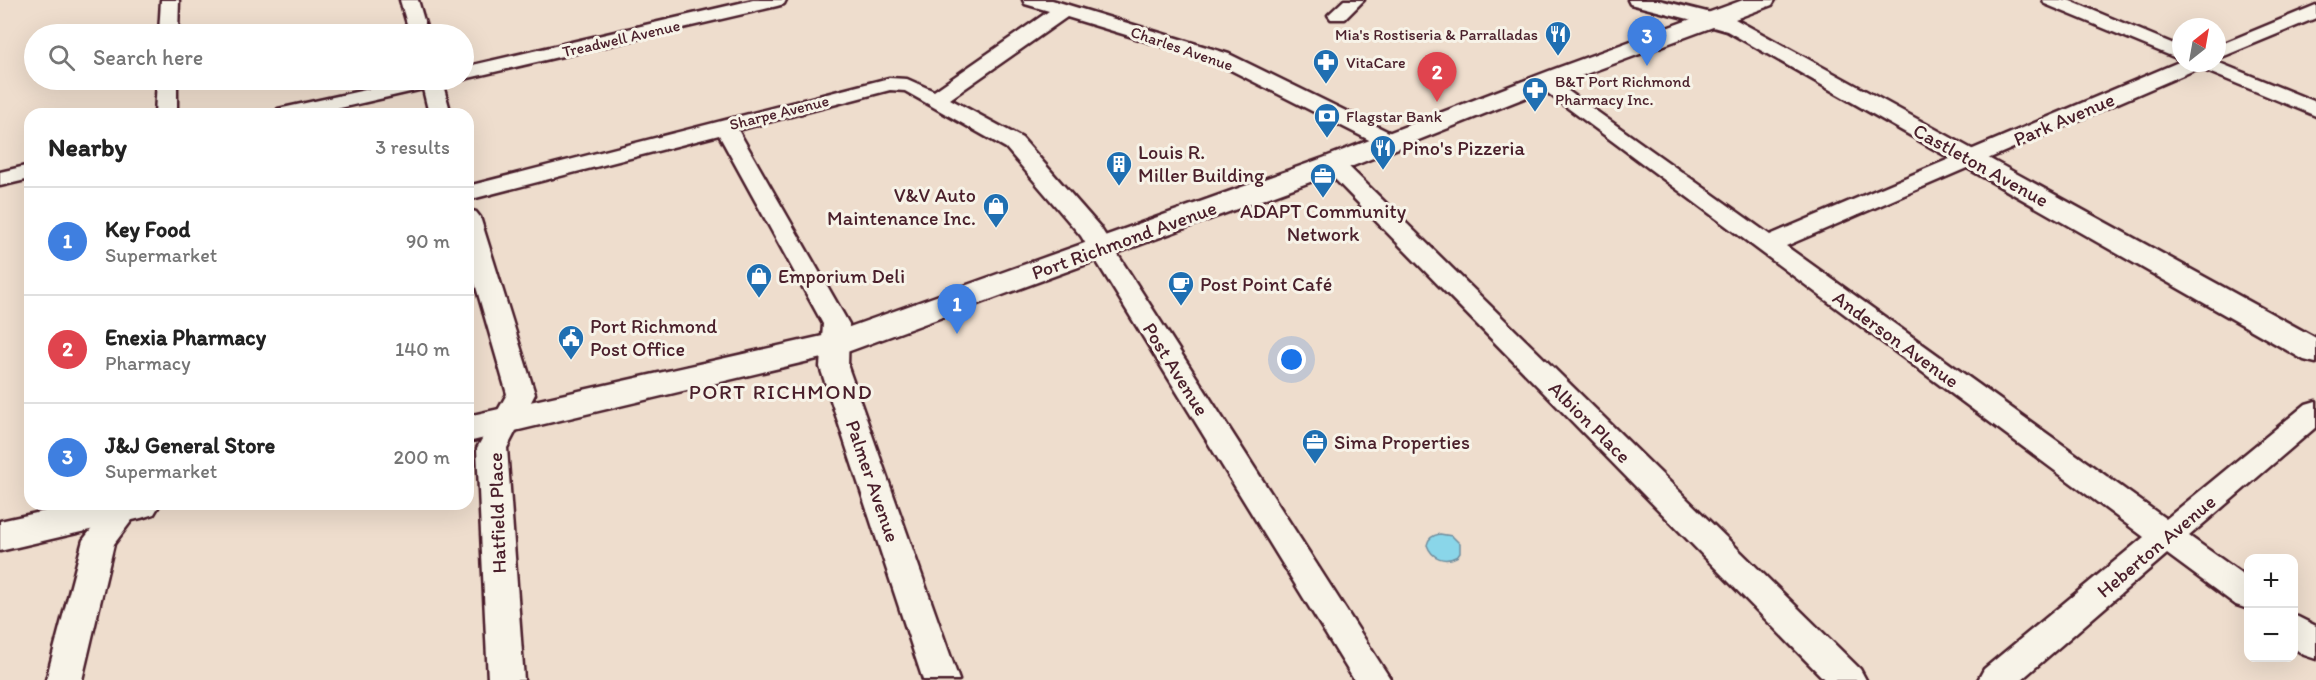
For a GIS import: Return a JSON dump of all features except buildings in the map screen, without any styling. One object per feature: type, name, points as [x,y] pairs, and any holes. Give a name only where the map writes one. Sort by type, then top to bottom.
[{"type":"street","points":[[169,24],[170,0]]},
{"type":"street","points":[[409,0],[416,24]]},
{"type":"street","name":"Treadwell Avenue","points":[[474,72],[777,0]]},
{"type":"street","name":"Charles Avenue","points":[[1032,0],[1222,58],[1391,142]]},
{"type":"street","points":[[1338,15],[1355,0]]},
{"type":"street","name":"Castleton Avenue","points":[[1637,0],[1735,26],[2316,352]]},
{"type":"street","name":"Port Richmond Avenue","points":[[474,428],[835,344],[1333,164],[1543,82],[1764,0]]},
{"type":"street","points":[[2052,0],[2172,50]]},
{"type":"street","points":[[2293,0],[2316,10]]},
{"type":"street","points":[[935,100],[1064,10]]},
{"type":"street","points":[[2226,49],[2316,10]]},
{"type":"street","name":"Park Avenue","points":[[1768,245],[2173,72]]},
{"type":"street","points":[[2225,72],[2316,110]]},
{"type":"street","name":"Anderson Avenue","points":[[1543,82],[2244,593]]},
{"type":"street","name":"Sharpe Avenue","points":[[474,191],[889,84],[900,83],[912,87],[935,100]]},
{"type":"street","points":[[166,108],[167,90]]},
{"type":"street","points":[[312,108],[390,90]]},
{"type":"street","points":[[435,90],[439,108]]},
{"type":"street","name":"Post Avenue","points":[[935,100],[1014,143],[1091,231],[1373,680]]},
{"type":"street","name":"Palmer Avenue","points":[[725,126],[836,324],[834,368],[941,680]]},
{"type":"street","name":"Albion Place","points":[[1333,164],[1848,680]]},
{"type":"street","points":[[0,179],[24,173]]},
{"type":"street","name":"Hatfield Place","points":[[474,237],[521,394],[492,448],[506,680]]},
{"type":"street","name":"Heberton Avenue","points":[[1996,680],[2316,411]]},
{"type":"street","points":[[0,536],[111,510]]},
{"type":"street","points":[[64,680],[99,540],[127,510]]},
{"type":"street","points":[[2298,632],[2316,645]]},
{"type":"water","points":[[1440,534],[1452,536],[1460,544],[1458,556],[1444,559],[1432,554],[1427,545],[1431,537]]},
{"type":"place","name":"Mia's Rostiseria & Parralladas","points":[[1558,57]]},
{"type":"place","name":"J&J General Store","points":[[1647,66]]},
{"type":"place","name":"VitaCare","points":[[1326,85]]},
{"type":"place","name":"Enexia Pharmacy","points":[[1437,102]]},
{"type":"place","name":"B&T Port Richmond Pharmacy Inc.","points":[[1535,113]]},
{"type":"place","name":"Flagstar Bank","points":[[1327,139]]},
{"type":"place","name":"Pino's Pizzeria","points":[[1383,171]]},
{"type":"place","name":"Louis R. Miller Building","points":[[1119,187]]},
{"type":"place","name":"ADAPT Community Network","points":[[1323,199]]},
{"type":"place","name":"V&V Auto Maintenance Inc.","points":[[996,229]]},
{"type":"place","name":"Emporium Deli","points":[[759,299]]},
{"type":"place","name":"Post Point Café","points":[[1181,307]]},
{"type":"place","name":"Key Food","points":[[957,334]]},
{"type":"place","name":"Port Richmond Post Office","points":[[571,361]]},
{"type":"place","name":"Sima Properties","points":[[1315,465]]},
{"type":"district","name":"PORT RICHMOND","points":[[781,392]]}]
